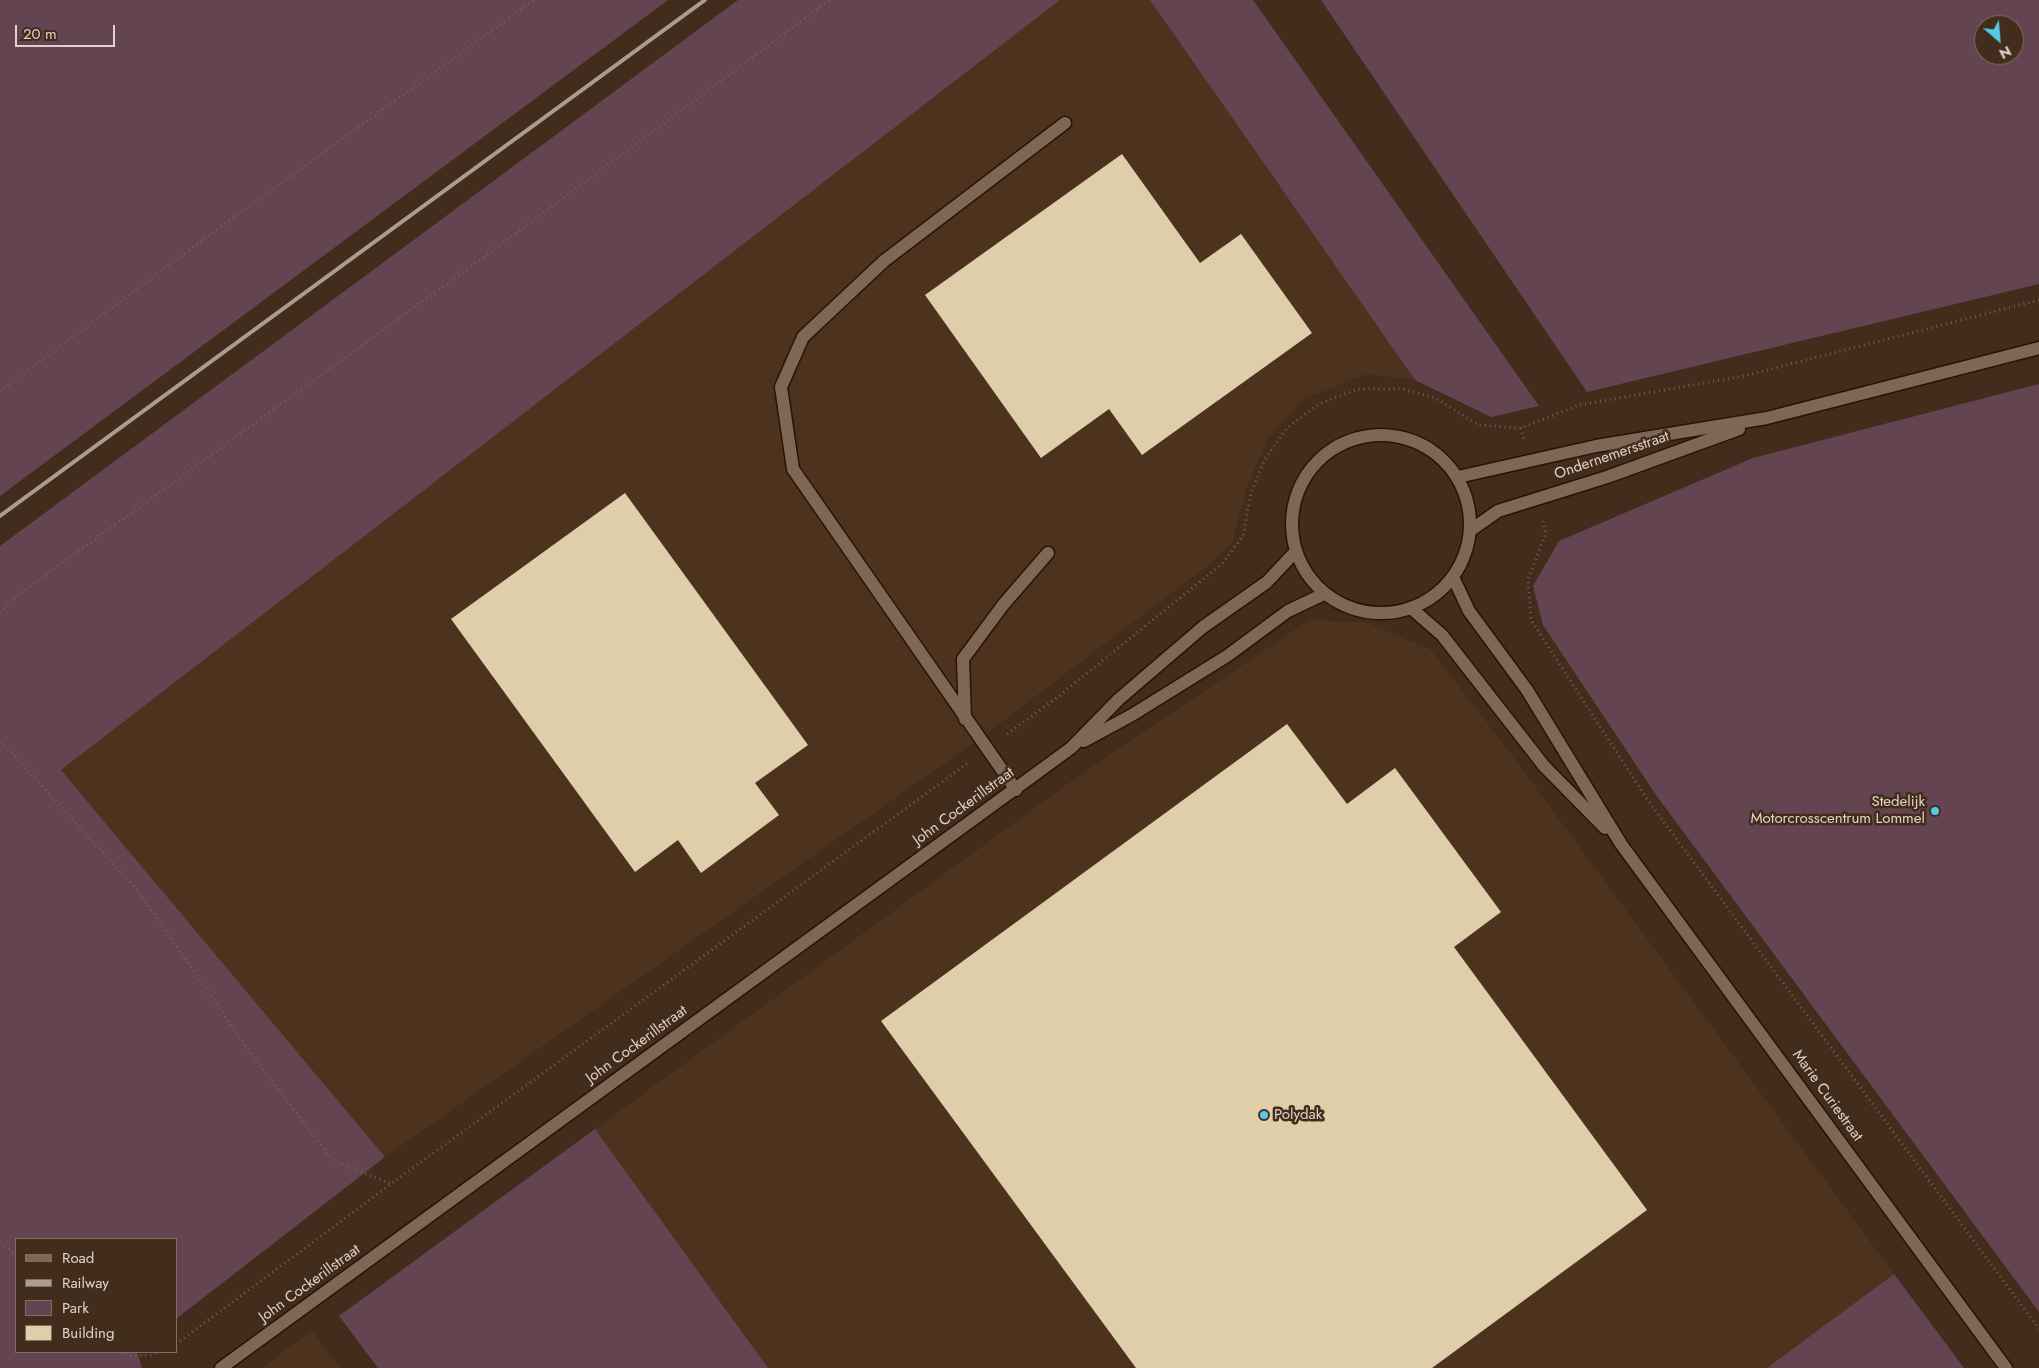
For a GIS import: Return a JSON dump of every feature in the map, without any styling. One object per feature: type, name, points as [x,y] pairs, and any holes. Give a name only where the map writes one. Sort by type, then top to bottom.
[{"type":"street","points":[[1016,790],[793,469],[781,387],[803,337],[884,261],[1065,123]]},
{"type":"street","name":"Ondernemersstraat","points":[[1458,477],[1596,446],[1767,418],[2039,348]]},
{"type":"street","name":"Ondernemersstraat","points":[[1471,530],[1498,511],[1607,477],[1767,418]]},
{"type":"street","points":[[1386,434],[1414,440],[1439,455],[1458,477],[1468,503],[1471,530],[1465,554],[1453,577],[1434,596],[1411,608],[1381,614],[1351,609],[1324,594],[1307,575],[1295,552],[1290,523],[1296,495],[1309,469],[1330,449],[1357,437],[1386,434]]},
{"type":"street","name":"John Cockerillstraat","points":[[222,1368],[1016,790],[1071,748],[1119,699],[1203,627],[1267,582],[1295,552]]},
{"type":"street","points":[[965,719],[963,659],[1003,605],[1048,553]]},
{"type":"street","points":[[1453,577],[1469,610],[1527,690],[1620,844]]},
{"type":"street","name":"John Cockerillstraat","points":[[1071,748],[1132,715],[1227,656],[1288,611],[1324,594]]},
{"type":"street","points":[[1411,608],[1442,635],[1544,766],[1620,844]]},
{"type":"street","name":"Marie Curiestraat","points":[[1620,844],[2006,1368]]},
{"type":"path","points":[[0,391],[178,258],[534,0]]},
{"type":"path","points":[[0,613],[21,593],[481,259],[830,0]]},
{"type":"path","points":[[1522,428],[1530,461]]},
{"type":"path","points":[[1538,498],[1546,533],[1528,579],[1531,620],[1646,799],[2039,1329]]},
{"type":"path","points":[[0,744],[10,751],[138,891],[254,1058],[333,1160],[391,1184]]},
{"type":"path","points":[[0,1243],[15,1255]]},
{"type":"path","points":[[123,1353],[130,1356],[156,1353]]},
{"type":"shaded area","points":[[1060,0],[1150,0],[1415,380],[1367,374],[1304,399],[1270,435],[1247,486],[1233,541],[1205,568],[982,737],[385,1157],[61,770]]},
{"type":"shaded area","points":[[1309,620],[1364,622],[1430,649],[1506,747],[1894,1274],[1767,1368],[768,1368],[595,1129],[1073,780]]},
{"type":"shaded area","points":[[312,1330],[340,1368],[262,1368]]},
{"type":"green space","points":[[0,0],[668,0],[0,496]]},
{"type":"green space","points":[[738,0],[1060,0],[61,770],[385,1157],[178,1317],[178,1238],[15,1238],[15,1353],[137,1353],[142,1368],[0,1368],[0,546]]},
{"type":"green space","points":[[1150,0],[1253,0],[1539,406],[1491,417],[1415,380]]},
{"type":"green space","points":[[1321,0],[2039,0],[2039,284],[1587,392]]},
{"type":"green space","points":[[2039,384],[2039,1312],[1656,795],[1543,625],[1533,586],[1559,541],[1753,458]]},
{"type":"green space","points":[[595,1129],[768,1368],[378,1368],[339,1316]]},
{"type":"green space","points":[[1894,1274],[1964,1368],[1767,1368]]},
{"type":"building","points":[[1122,154],[1200,263],[1241,234],[1312,333],[1142,455],[1109,409],[1041,458],[925,295]]},
{"type":"building","points":[[625,493],[808,745],[755,783],[779,815],[701,873],[678,840],[635,872],[451,619]]},
{"type":"building","name":"Polydak","points":[[1287,724],[1347,804],[1395,768],[1501,912],[1454,947],[1647,1210],[1432,1368],[1136,1368],[881,1021]]},
{"type":"railway","points":[[0,516],[705,0]]},
{"type":"place","name":"Stedelijk Motorcrosscentrum Lommel","points":[[1935,811]]},
{"type":"place","name":"Polydak","points":[[1264,1115]]}]
